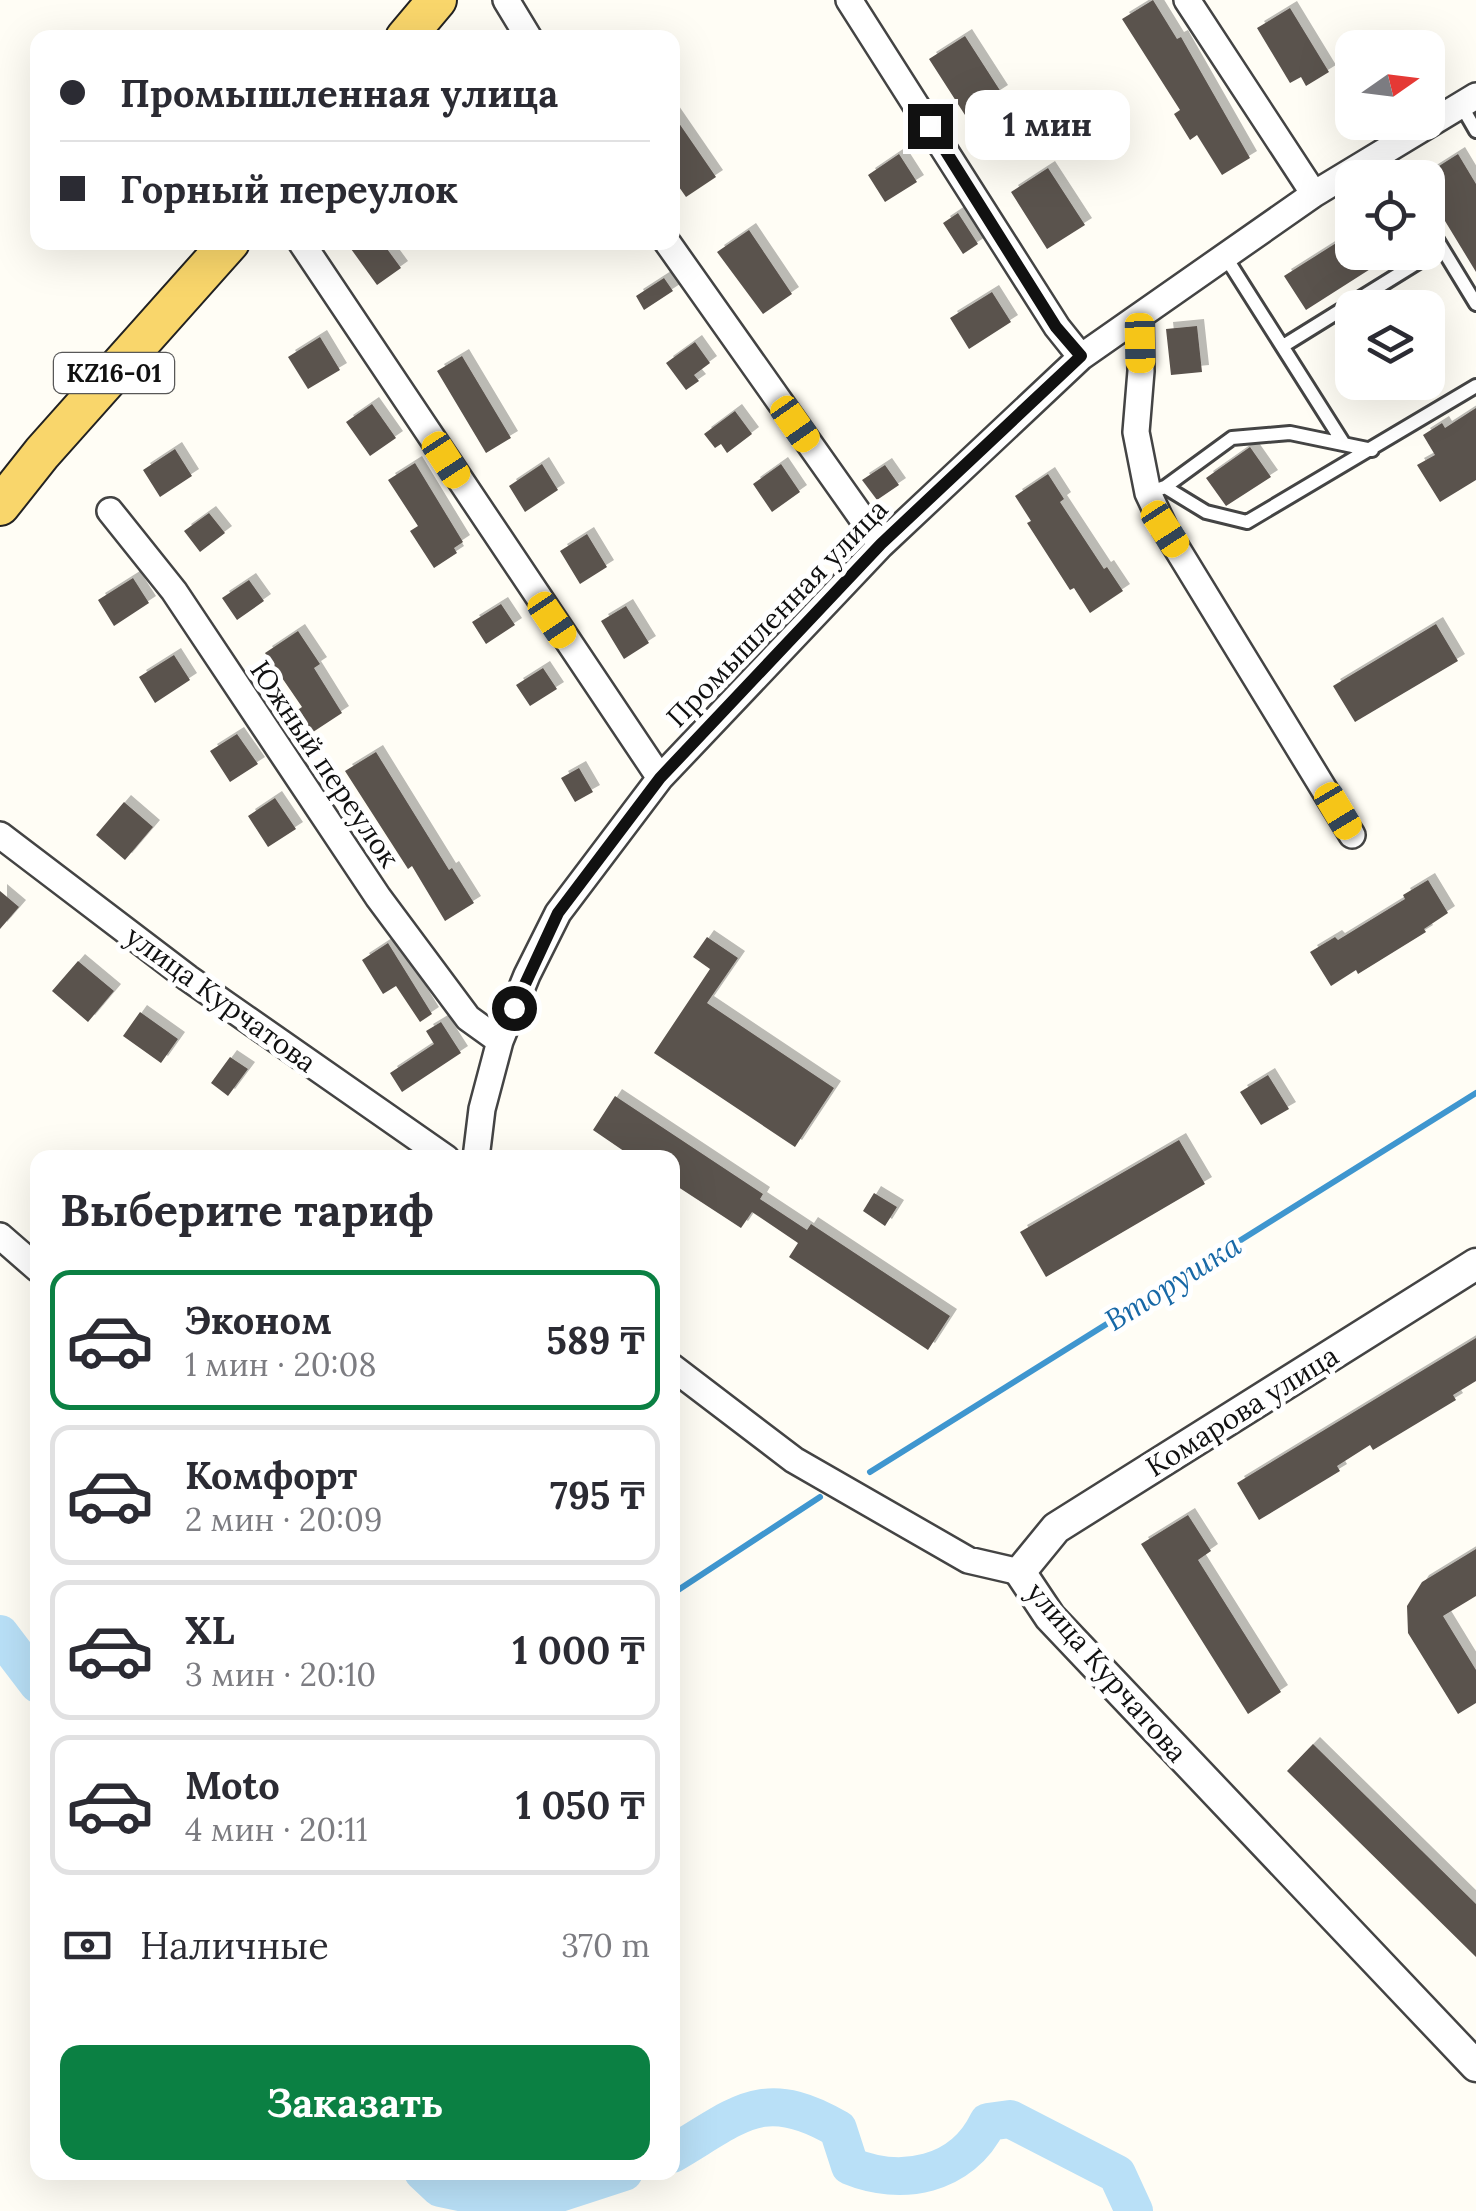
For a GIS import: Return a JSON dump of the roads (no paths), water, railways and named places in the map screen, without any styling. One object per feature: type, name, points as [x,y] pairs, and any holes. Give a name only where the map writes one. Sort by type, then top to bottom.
[{"type":"main road","points":[[412,30],[437,0]]},
{"type":"main road","name":"KZ16-01","points":[[0,506],[42,453],[223,250]]},
{"type":"street","points":[[506,0],[525,30]]},
{"type":"street","points":[[850,0],[1056,327],[1081,356]]},
{"type":"street","points":[[1187,0],[1314,194]]},
{"type":"street","name":"Промышленная улица","points":[[477,1150],[482,1109],[500,1041],[558,913],[660,778],[881,544],[1081,356],[1314,194],[1468,101]]},
{"type":"street","points":[[306,250],[660,778]]},
{"type":"street","points":[[673,250],[881,544]]},
{"type":"street","points":[[1140,316],[1136,432],[1165,529],[1352,835]]},
{"type":"street","name":"Южный переулок","points":[[110,511],[174,591],[390,912],[468,1018],[500,1041]]},
{"type":"street","name":"улица Курчатова","points":[[0,835],[188,978],[435,1150]]},
{"type":"street","points":[[0,1236],[30,1262]]},
{"type":"street","name":"Комарова улица","points":[[1020,1572],[1056,1528],[1476,1264]]},
{"type":"street","name":"улица Курчатова","points":[[680,1373],[794,1460],[968,1560],[1020,1572],[1050,1616],[1476,2066]]},
{"type":"lane","points":[[1468,101],[1476,131]]},
{"type":"lane","points":[[1383,152],[1388,160]]},
{"type":"lane","points":[[1445,254],[1476,304]]},
{"type":"lane","points":[[1225,256],[1344,444]]},
{"type":"lane","points":[[1283,346],[1406,270]]},
{"type":"lane","points":[[1156,490],[1206,512],[1247,522],[1476,386]]},
{"type":"lane","points":[[1156,490],[1232,438],[1290,433],[1372,450]]},
{"type":"waterway","name":"Вторушка","points":[[870,1472],[1476,1093]]},
{"type":"waterway","name":"Вторушка","points":[[680,1589],[820,1497]]},
{"type":"waterway","name":"Вторушка","points":[[0,1634],[30,1673]]},
{"type":"waterway","name":"Вторушка","points":[[680,2149],[752,2110],[790,2109],[838,2129],[850,2166],[889,2176],[909,2176],[946,2165],[963,2155],[988,2122],[1010,2119],[1117,2174],[1134,2211]]},
{"type":"waterway","name":"Вторушка","points":[[432,2180],[440,2188],[489,2198],[541,2199],[599,2180]]}]
